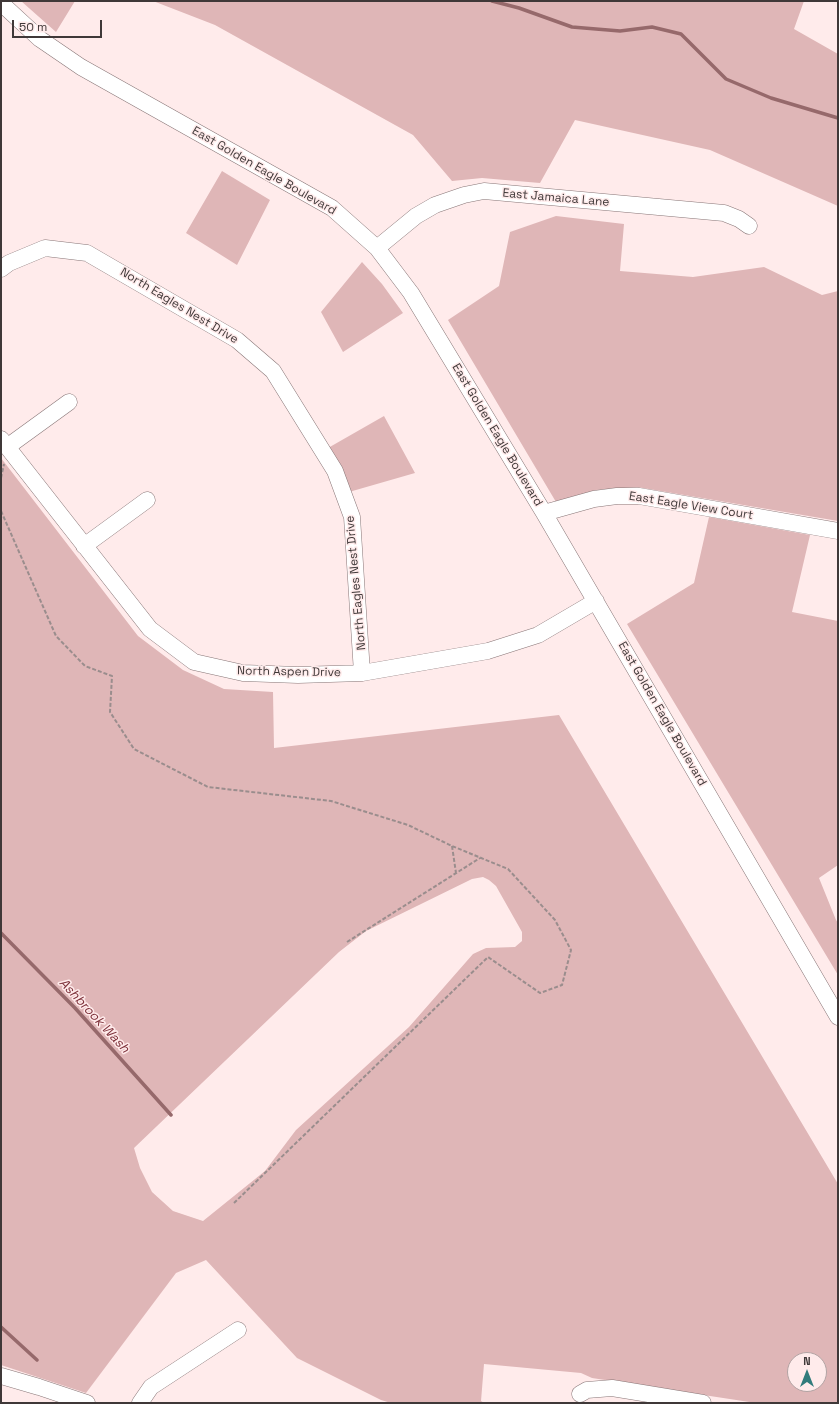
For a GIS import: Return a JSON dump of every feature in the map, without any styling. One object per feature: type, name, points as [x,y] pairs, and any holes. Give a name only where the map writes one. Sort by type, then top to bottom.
[{"type":"street","name":"East Golden Eagle Boulevard","points":[[1,3],[40,40],[81,67],[332,208],[377,248],[410,293],[544,513],[838,1017]]},
{"type":"street","name":"East Jamaica Lane","points":[[377,248],[416,216],[435,205],[464,195],[484,191],[724,213],[739,219],[749,226]]},
{"type":"street","name":"North Eagles Nest Drive","points":[[1,269],[10,263],[45,248],[87,253],[237,340],[273,371],[335,471],[352,516],[362,673]]},
{"type":"street","points":[[4,443],[69,402]]},
{"type":"street","name":"North Aspen Drive","points":[[4,443],[150,629],[194,662],[243,673],[298,675],[362,673],[488,651],[538,635],[596,601]]},
{"type":"street","name":"East Eagle View Court","points":[[544,513],[594,499],[617,496],[639,496],[838,531]]},
{"type":"street","points":[[84,546],[147,501]]},
{"type":"street","points":[[140,1403],[151,1387],[238,1330]]},
{"type":"street","points":[[1,1376],[87,1403]]},
{"type":"street","points":[[580,1394],[587,1390],[612,1388],[703,1403]]},
{"type":"path","points":[[1,511],[56,636],[85,666],[112,676],[110,712],[134,749],[208,787],[331,800],[408,826],[508,869],[555,920],[571,950],[562,985],[540,993],[488,957],[234,1203]]},
{"type":"path","points":[[452,846],[456,873]]},
{"type":"path","points":[[347,942],[480,858]]},
{"type":"shaded area","points":[[21,1],[75,1],[56,32]]},
{"type":"shaded area","points":[[153,1],[804,1],[794,29],[838,54],[838,206],[710,150],[575,120],[540,183],[482,178],[452,181],[413,135],[215,25]]},
{"type":"shaded area","points":[[222,171],[270,200],[237,265],[186,233]]},
{"type":"shaded area","points":[[556,216],[624,224],[620,271],[693,277],[764,267],[822,295],[838,291],[838,521],[637,487],[596,490],[556,502],[448,320],[499,286],[510,232]]},
{"type":"shaded area","points":[[362,262],[382,284],[403,313],[343,352],[321,312]]},
{"type":"shaded area","points":[[384,416],[415,473],[349,492],[328,448]]},
{"type":"shaded area","points":[[1,458],[138,636],[183,670],[224,689],[273,692],[274,748],[559,715],[838,1184],[838,1403],[756,1403],[592,1378],[581,1373],[484,1364],[481,1401],[484,1403],[391,1403],[381,1400],[297,1358],[206,1260],[176,1273],[86,1393],[1,1365]],"holes":[[[483,877],[496,886],[522,932],[522,941],[515,947],[486,948],[473,954],[409,1027],[296,1130],[265,1171],[203,1221],[173,1211],[152,1192],[140,1168],[134,1148],[339,952],[366,931],[472,879]]]},
{"type":"shaded area","points":[[709,517],[810,535],[792,612],[838,621],[838,865],[819,878],[838,923],[838,975],[627,624],[694,583]]},
{"type":"waterway","points":[[492,1],[519,8],[572,27],[620,31],[652,27],[681,34],[726,79],[771,98],[838,118]]},
{"type":"waterway","name":"Ashbrook Wash","points":[[1,933],[75,1008],[171,1115]]},
{"type":"waterway","points":[[1,1327],[37,1360]]}]
